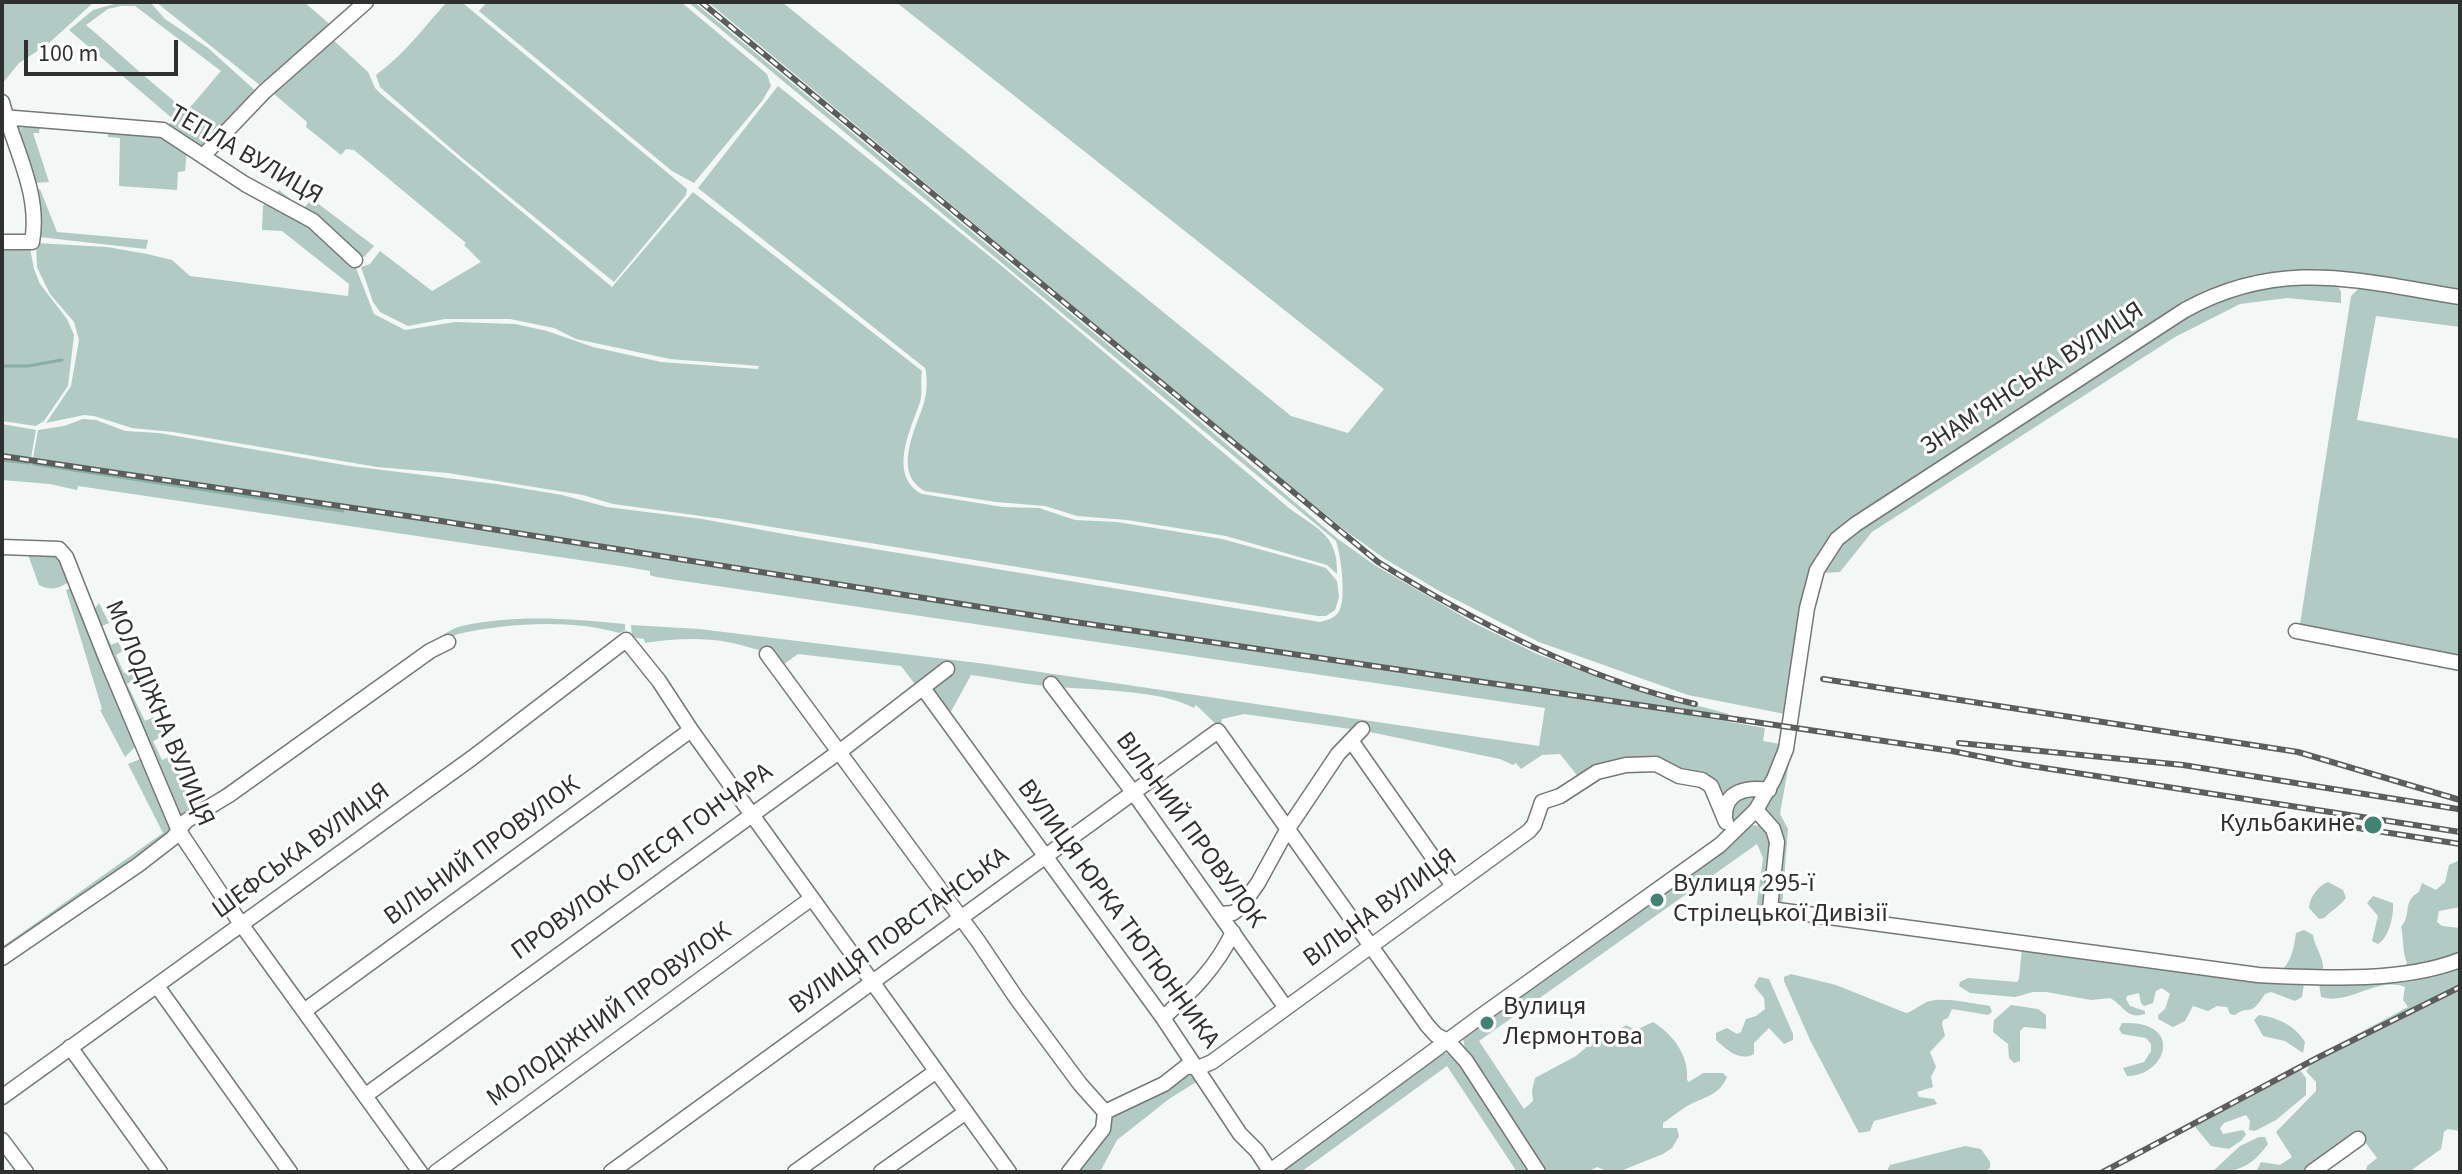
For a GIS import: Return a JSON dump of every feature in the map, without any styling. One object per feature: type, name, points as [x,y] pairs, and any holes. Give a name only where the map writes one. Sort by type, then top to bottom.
[{"type":"street","points":[[203,156],[264,92],[366,2]]},
{"type":"street","points":[[2,242],[32,242],[36,223],[35,209],[3,112]]},
{"type":"street","name":"ТЕПЛА ВУЛИЦЯ","points":[[3,112],[163,130],[245,184],[313,221],[355,260]]},
{"type":"street","name":"ЗНАМ'ЯНСЬКА ВУЛИЦЯ","points":[[1270,1172],[1756,810],[1781,764],[1790,729],[1812,588],[1822,559],[1837,539],[1877,509],[2212,295],[2237,286],[2287,277],[2339,278],[2460,297]]},
{"type":"street","name":"МОЛОДІЖНА ВУЛИЦЯ","points":[[2,547],[59,549],[66,557],[179,831],[241,924],[420,1172]]},
{"type":"street","points":[[2296,631],[2460,663]]},
{"type":"street","name":"ШЕФСЬКА ВУЛИЦЯ","points":[[2,1097],[472,758],[626,640],[659,681],[691,730]]},
{"type":"street","points":[[2,958],[138,865],[179,831],[186,821],[229,795],[430,651],[448,642]]},
{"type":"street","points":[[767,654],[1017,999],[1087,1093],[1105,1112],[1103,1129],[1069,1172]]},
{"type":"street","name":"ПРОВУЛОК ОЛЕСЯ ГОНЧАРА","points":[[366,1095],[947,669]]},
{"type":"street","name":"ВІЛЬНИЙ ПРОВУЛОК","points":[[1051,684],[1133,792],[1286,1008]]},
{"type":"street","name":"ВУЛИЦЯ ЮРКА ТЮТЮННИКА","points":[[923,688],[1163,1018],[1240,1134],[1257,1151],[1270,1172]]},
{"type":"street","points":[[1220,914],[1233,913],[1241,907],[1338,754],[1362,729]]},
{"type":"street","points":[[691,730],[1009,1172]]},
{"type":"street","name":"ВІЛЬНИЙ ПРОВУЛОК","points":[[304,1011],[691,730]]},
{"type":"street","name":"ВУЛИЦЯ ПОВСТАНСЬКА","points":[[611,1172],[1218,731],[1287,830]]},
{"type":"street","points":[[1352,742],[1453,886]]},
{"type":"street","name":"ВІЛЬНА ВУЛИЦЯ","points":[[1105,1112],[1164,1084],[1187,1066],[1198,1068],[1212,1062],[1529,831],[1542,802],[1560,796],[1597,772],[1610,767],[1656,764],[1679,776],[1702,780],[1711,786],[1728,829]]},
{"type":"street","points":[[1728,829],[1725,807],[1730,796],[1746,788],[1769,790]]},
{"type":"street","points":[[1756,810],[1773,829],[1777,842],[1770,909],[2258,975],[2311,978],[2407,973],[2435,970],[2460,960]]},
{"type":"street","points":[[1287,830],[1427,1025],[1436,1035],[1448,1041],[1466,1061],[1538,1172]]},
{"type":"street","name":"МОЛОДІЖНИЙ ПРОВУЛОК","points":[[436,1172],[812,898]]},
{"type":"street","points":[[1163,1018],[1215,965],[1233,932]]},
{"type":"street","points":[[157,986],[290,1172]]},
{"type":"street","points":[[70,1047],[160,1172]]},
{"type":"street","points":[[795,1172],[935,1072]]},
{"type":"street","points":[[881,1172],[966,1112]]},
{"type":"street","points":[[2312,1172],[2358,1139]]},
{"type":"street","points":[[2,1140],[26,1172]]},
{"type":"green space","points":[[2,2],[94,2],[48,44],[19,63],[2,84]]},
{"type":"green space","points":[[121,2],[150,2],[165,19],[208,48],[258,93],[205,146],[197,147],[165,129],[173,119],[69,30],[93,10]],"holes":[[[135,6],[221,71],[187,111],[86,25],[108,9]]]},
{"type":"green space","points":[[156,2],[304,2],[332,26],[262,87]]},
{"type":"green space","points":[[447,2],[464,4],[687,189],[686,195],[614,282],[380,87],[376,75],[405,49]]},
{"type":"green space","points":[[468,2],[479,11],[487,2],[681,2],[767,74],[771,86],[694,183],[672,171]]},
{"type":"green space","points":[[688,2],[694,2],[1338,539],[1376,566],[1474,623],[1537,654],[1616,684],[1729,714],[1728,717],[1069,619],[442,519],[33,458],[38,430],[83,419],[96,420],[125,431],[159,433],[350,466],[496,484],[562,495],[607,507],[702,519],[1320,622],[1338,613],[1343,589],[1336,541]]},
{"type":"green space","points":[[708,2],[782,2],[1291,416],[1348,433],[1384,389],[896,2],[2460,2],[2460,292],[2263,276],[2210,291],[1826,546],[1785,714],[1688,695],[1539,642],[1441,592],[1385,559],[1229,436]]},
{"type":"green space","points":[[331,38],[368,72],[381,94],[612,287],[693,192],[922,371],[921,398],[907,438],[904,464],[911,486],[922,494],[1003,507],[1039,508],[1075,520],[1117,522],[1222,539],[1306,562],[1326,568],[1337,581],[1339,597],[1335,610],[1326,616],[1318,616],[723,519],[613,504],[583,495],[448,473],[377,467],[173,432],[132,428],[94,416],[84,415],[46,423],[71,386],[79,340],[74,322],[50,294],[37,267],[36,243],[107,247],[172,260],[190,276],[348,296],[349,284],[282,231],[262,230],[263,206],[268,199],[310,223],[352,258],[374,314],[405,330],[455,322],[515,324],[593,347],[661,362],[758,369],[759,366],[670,359],[576,339],[554,328],[510,319],[445,319],[408,326],[380,312],[373,302],[361,267],[370,264],[380,251],[432,291],[481,262],[464,245],[466,243],[354,150],[346,149],[341,155],[306,127],[307,122],[274,94],[234,135],[230,130]]},
{"type":"green space","points":[[778,86],[1003,267],[1324,534],[1334,550],[1337,574],[1327,565],[1226,536],[1127,520],[1077,516],[1045,506],[925,491],[915,484],[908,463],[911,440],[925,397],[925,368],[698,188]]},
{"type":"green space","points":[[25,121],[50,123],[24,124],[18,133],[25,125],[40,125],[39,133],[33,133],[49,182],[34,183],[32,172],[32,181],[15,133],[17,126]]},
{"type":"green space","points":[[108,127],[157,132],[187,150],[185,171],[178,172],[177,190],[119,186],[120,138],[108,137]]},
{"type":"green space","points":[[40,189],[57,232],[148,240],[146,249],[39,237],[41,213],[35,191]]},
{"type":"green space","points":[[279,190],[303,209],[312,199],[374,246],[364,257],[354,255],[274,195]]},
{"type":"green space","points":[[2,246],[30,248],[40,284],[67,319],[74,335],[68,386],[44,421],[36,426],[2,421]]},
{"type":"green space","points":[[2337,284],[2341,303],[2287,298],[2240,304],[2175,337],[1872,532],[1840,572],[1822,573],[1841,543],[2187,313],[2264,285]]},
{"type":"green space","points":[[2360,287],[2460,301],[2460,327],[2376,316],[2357,420],[2460,439],[2460,661],[2302,628],[2300,624],[2351,296]]},
{"type":"green space","points":[[2,424],[36,430],[31,458],[2,455]]},
{"type":"green space","points":[[2,458],[440,523],[1068,623],[1702,717],[1765,728],[1763,741],[1780,744],[1759,797],[1733,824],[1713,784],[1665,765],[1580,779],[1560,754],[1542,755],[1521,769],[1516,763],[1513,765],[1500,759],[1365,731],[1244,714],[1222,719],[1220,728],[1196,705],[1194,708],[1162,697],[971,675],[948,717],[918,688],[901,666],[798,654],[780,667],[777,653],[727,642],[686,639],[645,643],[644,639],[632,637],[631,625],[699,629],[986,664],[1539,746],[1545,708],[656,577],[650,575],[650,571],[627,567],[78,486],[77,490],[2,480]]},
{"type":"green space","points":[[27,552],[57,552],[70,580],[55,588],[39,585]]},
{"type":"green space","points":[[73,587],[136,746],[125,757],[100,710],[66,590]]},
{"type":"green space","points":[[99,603],[109,623],[102,626],[111,645],[118,642],[123,651],[116,655],[124,673],[131,670],[136,679],[127,684],[145,721],[154,717],[163,736],[153,741],[162,760],[172,756],[198,806],[429,643],[458,627],[502,620],[544,619],[625,624],[625,631],[619,633],[580,626],[539,624],[477,630],[446,639],[227,793],[182,818],[93,611]]},
{"type":"green space","points":[[1794,734],[1780,814],[1788,829],[1782,907],[1777,905],[1780,842],[1765,806]]},
{"type":"green space","points":[[143,758],[175,830],[2,955],[2,947],[163,833],[128,764]]},
{"type":"green space","points":[[1751,825],[1764,826],[1772,835],[1764,912],[1756,910],[1763,858],[1757,844],[1479,1041],[1524,1109],[1533,1101],[1535,1078],[1576,1056],[1599,1037],[1606,1039],[1626,1025],[1636,1030],[1653,1022],[1667,1033],[1683,1055],[1689,1082],[1703,1073],[1723,1073],[1727,1077],[1716,1091],[1663,1123],[1663,1128],[1677,1128],[1679,1136],[1672,1148],[1663,1154],[1618,1172],[1597,1167],[1587,1172],[1545,1172],[1465,1049],[1463,1038]]},
{"type":"green space","points":[[2460,860],[2460,907],[2439,911],[2437,922],[2442,926],[2460,928],[2460,984],[2311,1059],[2408,1007],[2403,1000],[2405,987],[2384,985],[2332,999],[2321,997],[2319,983],[2304,984],[2302,997],[2295,1001],[2271,992],[2265,994],[2252,1009],[2235,1015],[2230,1014],[2227,1007],[2217,1006],[2208,1011],[2193,1006],[2185,1021],[2173,1027],[2158,1019],[2170,994],[2162,988],[2156,991],[2153,1003],[2144,1006],[2139,993],[2127,996],[2130,1006],[2145,1011],[2145,1014],[2133,1015],[2110,998],[2091,1000],[2046,992],[2015,997],[1970,993],[1959,986],[1968,978],[2017,982],[2022,948],[2281,971],[2290,958],[2296,933],[2304,930],[2313,935],[2323,970],[2403,969],[2407,963],[2401,927],[2411,899],[2419,892],[2422,883],[2436,890],[2445,882],[2449,865]]},
{"type":"green space","points":[[2328,882],[2343,890],[2346,898],[2319,919],[2309,904],[2318,889]]},
{"type":"green space","points":[[2373,896],[2393,903],[2390,926],[2378,944],[2372,941],[2378,916],[2367,903]]},
{"type":"green space","points":[[1791,974],[1836,985],[1906,1013],[1936,1000],[1990,1006],[1992,1012],[1988,1015],[1952,1009],[1948,1018],[1943,1020],[1945,1036],[1930,1052],[1936,1067],[1931,1077],[1933,1087],[1917,1092],[1919,1097],[1934,1099],[1937,1104],[1874,1121],[1870,1131],[1859,1133],[1810,1040],[1784,981],[1784,977]]},
{"type":"green space","points":[[1759,977],[1769,979],[1793,1040],[1784,1044],[1769,1028],[1754,1043],[1754,1054],[1739,1056],[1716,1040],[1716,1033],[1727,1028],[1737,1034],[1741,1032],[1746,1019],[1765,1009],[1764,998],[1754,986]]},
{"type":"green space","points":[[2460,988],[2460,1131],[2448,1129],[2444,1132],[2441,1149],[2409,1172],[2366,1172],[2367,1166],[2377,1158],[2359,1134],[2305,1172],[2256,1172],[2261,1162],[2280,1165],[2292,1157],[2276,1132],[2316,1091],[2316,1082],[2306,1071],[2311,1064]]},
{"type":"green space","points":[[2011,1005],[2038,1009],[2046,1015],[2046,1029],[2024,1027],[2020,1031],[2020,1061],[2014,1063],[2009,1058],[2008,1044],[1993,1032],[1994,1020]]},
{"type":"green space","points":[[2259,1015],[2279,1020],[2296,1031],[2305,1042],[2303,1053],[2285,1041],[2263,1036],[2254,1020]]},
{"type":"green space","points":[[2122,1023],[2142,1024],[2155,1030],[2162,1038],[2160,1058],[2141,1074],[2127,1076],[2123,1068],[2144,1062],[2151,1051],[2151,1044],[2146,1038],[2122,1034],[2119,1029]]},
{"type":"green space","points":[[1445,1053],[1461,1065],[1531,1172],[1517,1172],[1447,1066],[1301,1172],[1278,1172],[1411,1074]]},
{"type":"green space","points":[[2299,1069],[2306,1078],[2306,1095],[2276,1120],[2255,1131],[2249,1130],[2250,1121],[2246,1115],[2224,1123],[2220,1128],[2223,1134],[2243,1130],[2246,1134],[2229,1149],[2211,1146],[2196,1128],[2196,1123]]},
{"type":"green space","points":[[1188,1070],[1201,1079],[1169,1099],[1117,1140],[1100,1172],[1072,1172],[1109,1115]]},
{"type":"green space","points":[[2265,1137],[2268,1144],[2250,1163],[2230,1171],[2212,1172],[2240,1146]]},
{"type":"green space","points":[[1965,1146],[1981,1149],[1990,1162],[1990,1168],[1983,1172],[1887,1171],[1890,1165]]},
{"type":"waterway","points":[[2,366],[28,366],[62,360]]},
{"type":"waterway","points":[[2,460],[28,463]]},
{"type":"waterway","points":[[34,464],[343,511]]},
{"type":"railway","points":[[701,2],[1378,562],[1492,627],[1571,664],[1653,693],[1695,704]]},
{"type":"railway","points":[[2,456],[441,521],[1068,621],[1952,751],[2018,764],[2460,832]]},
{"type":"railway","points":[[1823,679],[2298,752],[2460,800]]},
{"type":"railway","points":[[1959,743],[2183,765],[2458,809]]},
{"type":"railway","points":[[2326,823],[2460,844]]},
{"type":"railway","points":[[2103,1172],[2319,1057],[2460,987]]},
{"type":"place","name":"Кульбакине","points":[[2373,825]]},
{"type":"place","name":"Вулиця 295-ї Стрілецької Дивізії","points":[[1657,900]]},
{"type":"place","name":"Вулиця Лєрмонтова","points":[[1487,1023]]}]
